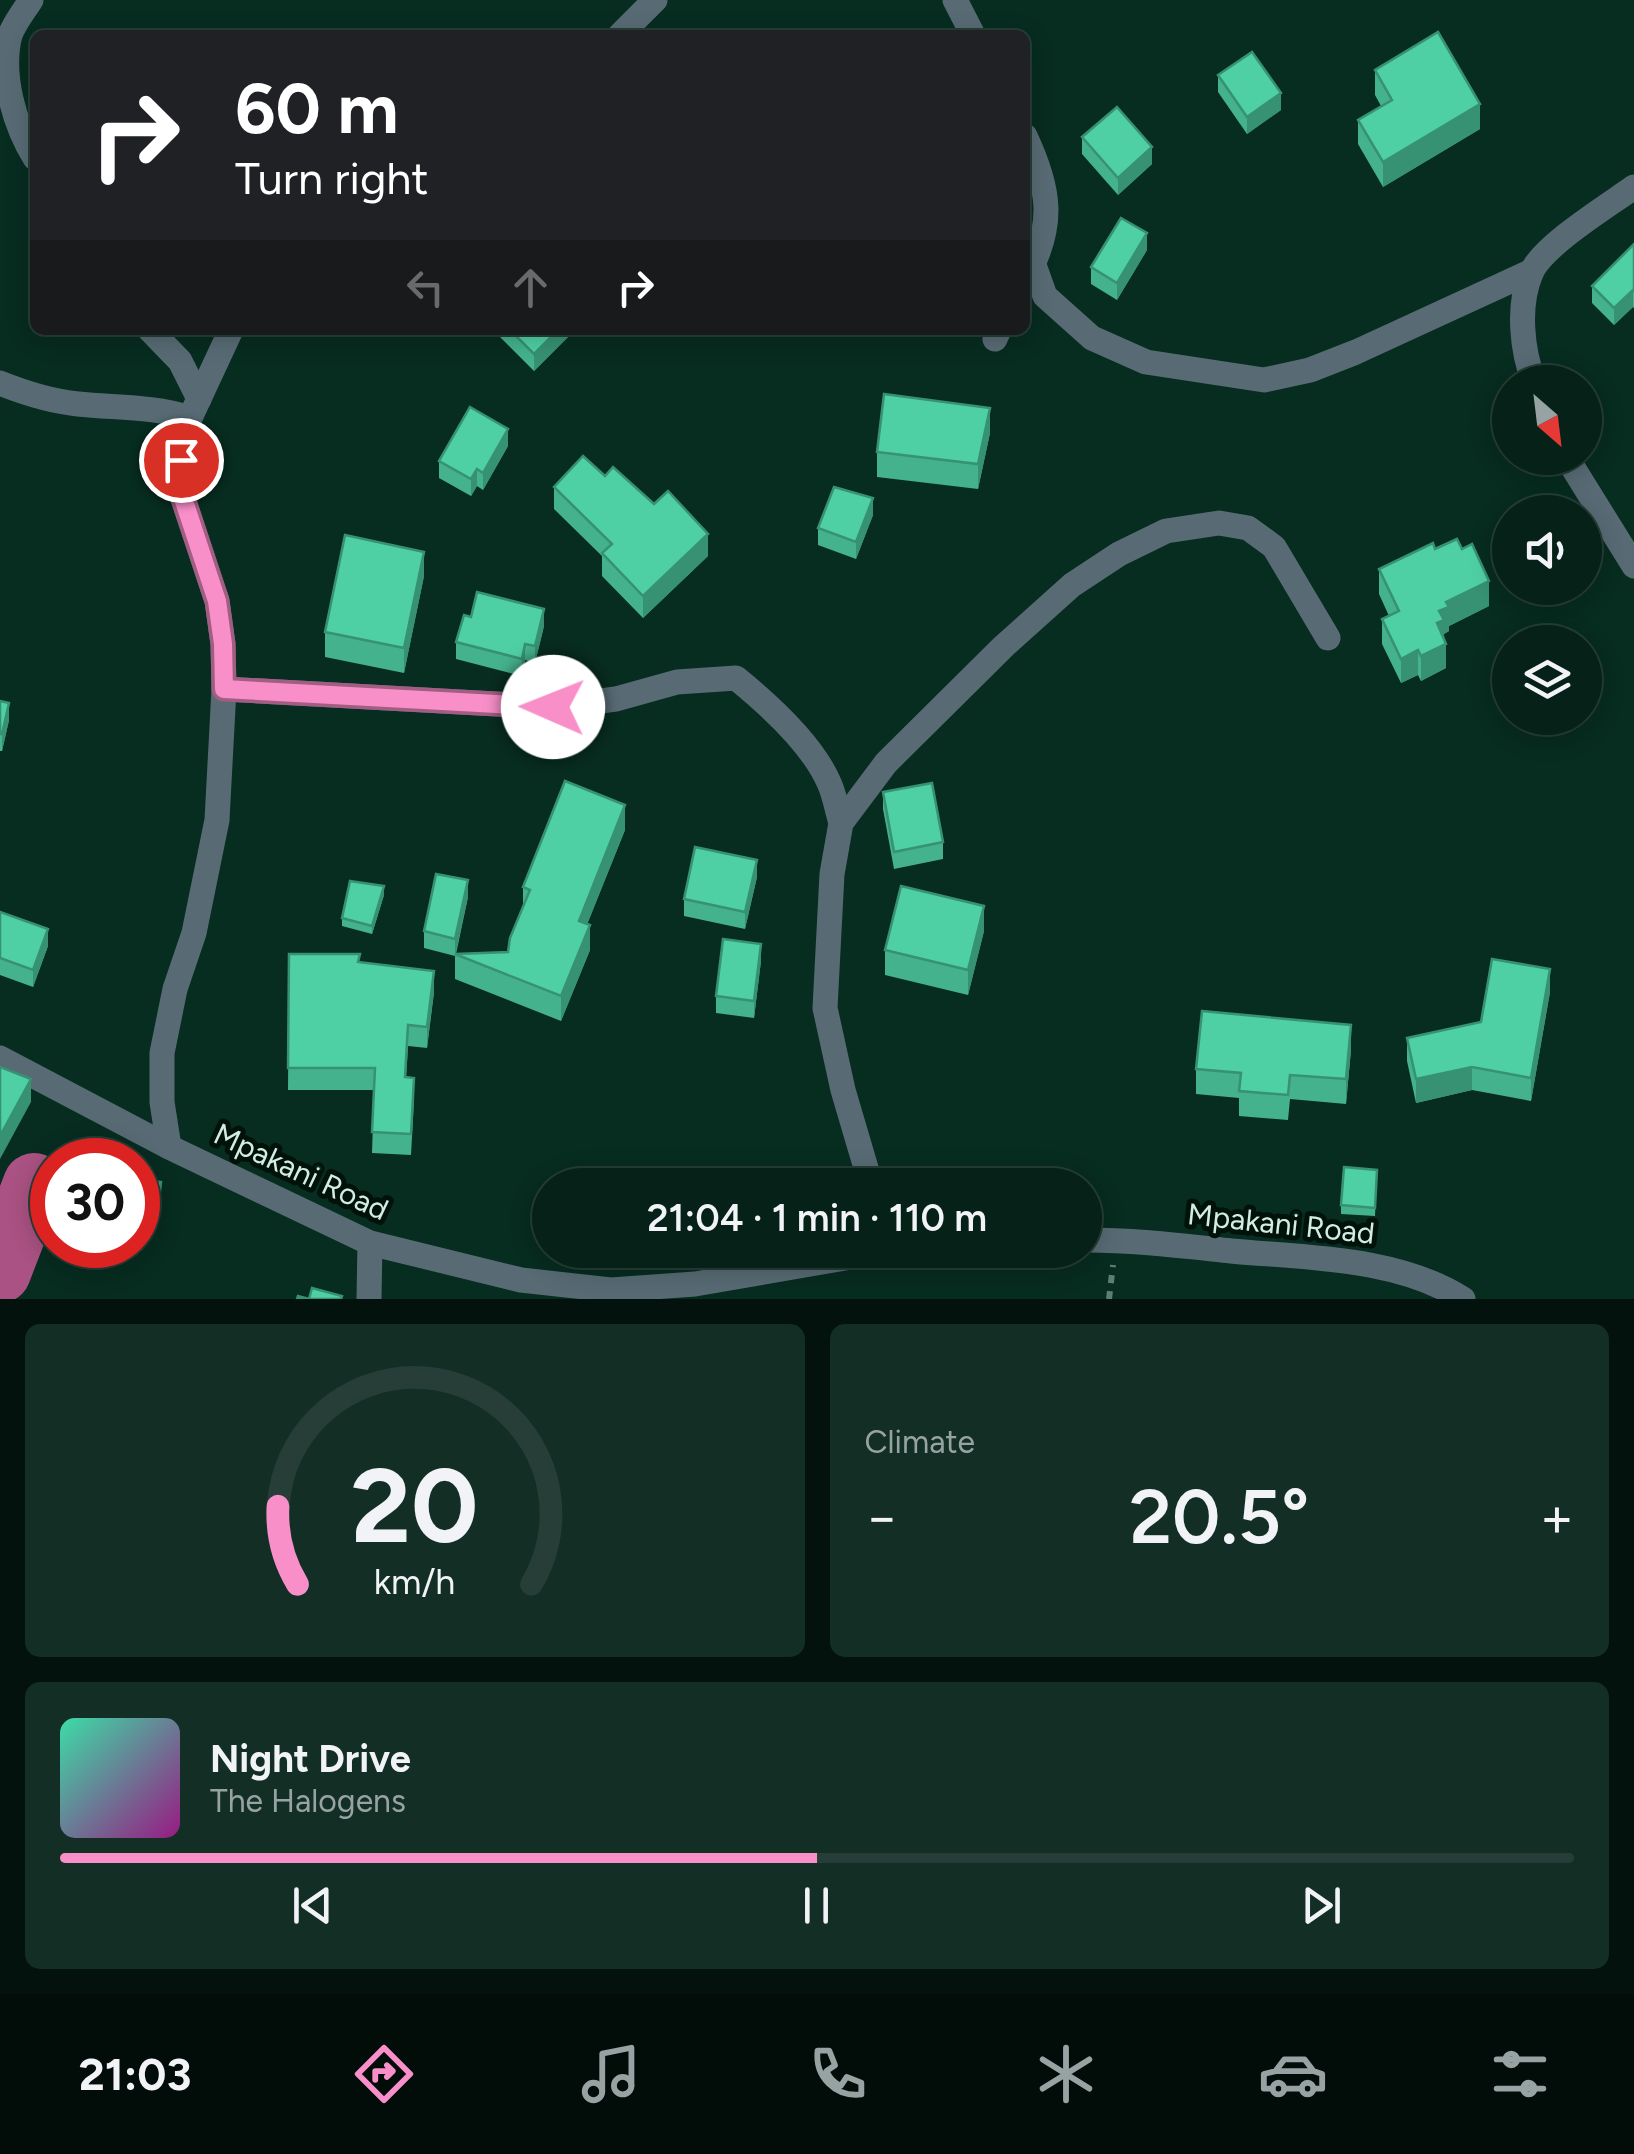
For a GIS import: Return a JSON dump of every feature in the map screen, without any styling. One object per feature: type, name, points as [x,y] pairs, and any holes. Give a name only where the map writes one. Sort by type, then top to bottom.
[{"type":"street","points":[[30,146],[5,88],[3,55],[10,32],[31,0]]},
{"type":"street","points":[[625,30],[655,0]]},
{"type":"street","points":[[955,0],[970,30]]},
{"type":"street","points":[[1030,146],[1040,166],[1046,198],[1046,236],[1030,271]]},
{"type":"street","points":[[1030,275],[1044,296],[1092,338],[1146,362],[1264,380],[1310,370],[1356,352],[1532,271],[1570,232],[1634,187]]},
{"type":"street","points":[[1527,365],[1524,309],[1532,271]]},
{"type":"street","points":[[155,335],[180,361],[194,408]]},
{"type":"street","points":[[169,1147],[162,1102],[162,1053],[175,989],[194,933],[217,820],[224,689],[217,601],[183,498],[181,460],[194,408],[230,335]]},
{"type":"street","points":[[0,382],[30,395],[76,404],[194,408]]},
{"type":"street","points":[[1578,475],[1634,566]]},
{"type":"street","points":[[841,823],[886,764],[1038,614],[1072,585],[1119,554],[1166,532],[1219,523],[1248,528],[1274,547],[1328,638]]},
{"type":"street","points":[[224,689],[553,707],[616,700],[677,682],[736,678],[763,700],[800,741],[829,782],[841,823],[832,874],[825,1008],[866,1168]]},
{"type":"street","name":"Mpakani Road","points":[[0,1058],[169,1147],[370,1242],[521,1280],[611,1290],[696,1284],[787,1268]]},
{"type":"street","name":"Mpakani Road","points":[[1102,1241],[1392,1268],[1463,1299]]},
{"type":"street","points":[[369,1299],[370,1242]]},
{"type":"building","points":[[1438,32],[1480,104],[1383,162],[1358,120],[1392,100],[1375,70]]},
{"type":"building","points":[[1252,52],[1281,93],[1247,117],[1218,75]]},
{"type":"building","points":[[1117,107],[1152,147],[1118,178],[1082,137]]},
{"type":"building","points":[[1121,218],[1147,233],[1117,283],[1091,267]]},
{"type":"building","points":[[1634,244],[1634,291],[1614,308],[1592,286]]},
{"type":"building","points":[[515,335],[553,335],[534,354]]},
{"type":"building","points":[[884,394],[990,408],[978,464],[877,452]]},
{"type":"building","points":[[470,407],[508,429],[483,473],[477,469],[471,479],[439,461]]},
{"type":"building","points":[[583,456],[605,476],[613,467],[654,504],[668,491],[708,534],[643,596],[602,553],[612,544],[554,487]]},
{"type":"building","points":[[834,487],[873,498],[856,542],[818,528]]},
{"type":"building","points":[[345,535],[424,552],[404,648],[325,632]]},
{"type":"building","points":[[1457,539],[1462,549],[1472,544],[1489,581],[1446,602],[1449,607],[1439,611],[1444,620],[1437,623],[1446,644],[1421,656],[1418,650],[1401,659],[1382,619],[1399,611],[1379,569],[1433,543],[1435,549]]},
{"type":"building","points":[[477,592],[544,609],[535,646],[525,644],[522,659],[456,642],[464,615],[471,617]]},
{"type":"building","points":[[0,701],[9,703],[2,734],[0,734]]},
{"type":"building","points":[[565,781],[625,805],[579,921],[590,925],[561,996],[455,954],[508,952],[530,890],[523,887]]},
{"type":"building","points":[[932,783],[943,842],[894,852],[883,792]]},
{"type":"building","points":[[695,847],[757,860],[745,912],[684,899]]},
{"type":"building","points":[[436,874],[468,880],[455,939],[424,931]]},
{"type":"building","points":[[350,881],[384,886],[372,926],[342,918]]},
{"type":"building","points":[[901,886],[984,906],[968,970],[885,950]]},
{"type":"building","points":[[0,912],[48,929],[33,970],[0,958]]},
{"type":"building","points":[[723,939],[761,944],[754,1001],[716,996]]},
{"type":"building","points":[[289,954],[360,954],[358,962],[434,971],[427,1027],[408,1025],[405,1077],[414,1078],[411,1134],[372,1132],[375,1068],[288,1068]]},
{"type":"building","points":[[1492,959],[1550,969],[1531,1078],[1472,1067],[1416,1079],[1407,1038],[1481,1022]]},
{"type":"building","points":[[1202,1011],[1351,1025],[1346,1079],[1290,1075],[1288,1095],[1239,1091],[1241,1073],[1196,1069]]},
{"type":"building","points":[[0,1067],[31,1079],[0,1136]]},
{"type":"building","points":[[1344,1167],[1377,1170],[1375,1208],[1341,1205]]},
{"type":"building","points":[[312,1288],[342,1296],[341,1299],[309,1299]]},
{"type":"waterway","points":[[0,1272],[30,1194]]},
{"type":"route","points":[[181,460],[183,498],[217,601],[224,689],[553,707]]}]
